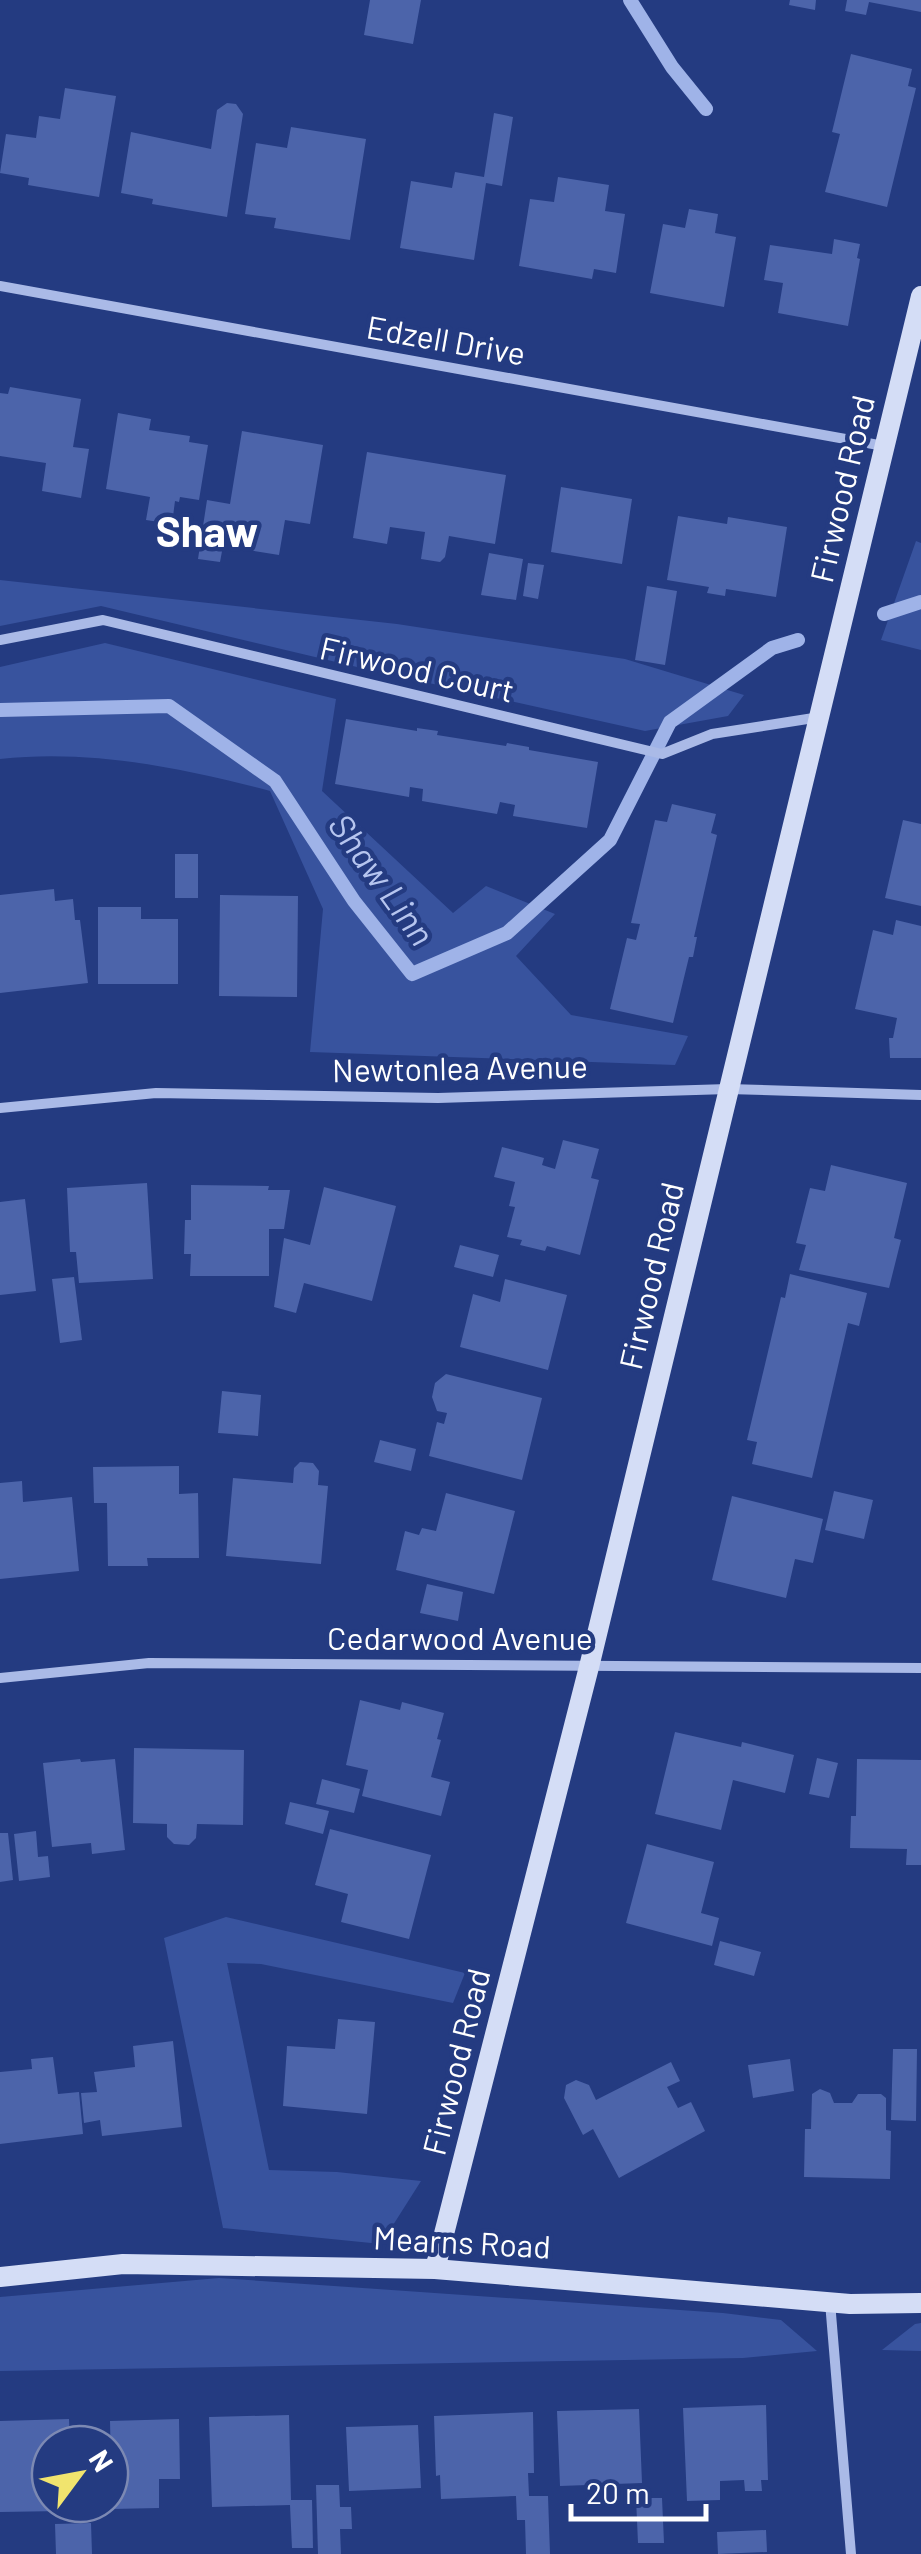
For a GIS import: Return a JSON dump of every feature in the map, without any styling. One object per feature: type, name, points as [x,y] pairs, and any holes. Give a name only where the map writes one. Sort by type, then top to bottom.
[{"type":"street","name":"Edzell Drive","points":[[0,286],[884,446]]},
{"type":"street","name":"Firwood Road","points":[[435,2269],[590,1664],[921,296]]},
{"type":"street","name":"Firwood Court","points":[[0,640],[103,620],[662,754],[712,734],[820,716]]},
{"type":"street","name":"Newtonlea Avenue","points":[[0,1108],[156,1093],[438,1098],[728,1089],[921,1094]]},
{"type":"street","name":"Cedarwood Avenue","points":[[0,1678],[149,1663],[921,1668]]},
{"type":"street","name":"Mearns Road","points":[[0,2277],[123,2264],[435,2269],[830,2302],[921,2303]]},
{"type":"street","points":[[830,2302],[851,2554]]},
{"type":"shaded area","points":[[916,541],[921,543],[921,650],[881,640]]},
{"type":"shaded area","points":[[0,580],[397,624],[625,659],[744,695],[728,716],[645,731],[101,606],[0,626]]},
{"type":"shaded area","points":[[105,643],[336,699],[322,791],[453,913],[486,886],[555,914],[516,956],[571,1015],[688,1036],[675,1065],[310,1052],[323,909],[270,791],[136,763],[68,757],[0,759],[0,667]]},
{"type":"shaded area","points":[[226,1917],[465,1973],[453,2003],[261,1964],[227,1963],[269,2170],[421,2181],[381,2244],[223,2228],[164,1938]]},
{"type":"shaded area","points":[[219,2278],[781,2320],[817,2351],[743,2358],[0,2371],[0,2297]]},
{"type":"shaded area","points":[[921,2323],[921,2351],[882,2350],[915,2324]]},
{"type":"building","points":[[370,0],[421,0],[413,44],[364,35]]},
{"type":"building","points":[[790,0],[816,0],[815,10],[789,5]]},
{"type":"building","points":[[847,0],[921,0],[921,12],[869,2],[866,15],[845,11]]},
{"type":"building","points":[[851,54],[912,69],[908,86],[916,88],[887,207],[825,192],[840,134],[832,132]]},
{"type":"building","points":[[65,88],[116,96],[99,197],[28,185],[29,178],[0,173],[6,134],[36,138],[39,116],[60,119]]},
{"type":"building","points":[[227,103],[236,104],[243,114],[227,217],[152,204],[153,199],[121,193],[131,132],[211,149],[217,110]]},
{"type":"building","points":[[494,113],[513,117],[502,186],[486,183],[474,260],[400,248],[411,181],[452,188],[455,172],[484,177]]},
{"type":"building","points":[[291,127],[366,139],[350,240],[274,228],[276,218],[245,214],[256,143],[287,148]]},
{"type":"building","points":[[558,177],[609,185],[605,211],[625,214],[616,273],[594,269],[592,279],[519,266],[530,199],[554,202]]},
{"type":"building","points":[[689,209],[718,214],[715,233],[736,237],[724,307],[650,293],[663,224],[685,228]]},
{"type":"building","points":[[834,239],[860,244],[848,326],[778,313],[783,283],[764,280],[770,245],[832,254]]},
{"type":"building","points":[[10,387],[81,399],[73,447],[89,449],[81,498],[42,491],[46,463],[0,456],[0,393],[8,394]]},
{"type":"building","points":[[118,413],[151,419],[149,430],[190,436],[189,442],[208,445],[199,500],[180,497],[179,502],[175,501],[172,524],[146,520],[150,497],[106,489]]},
{"type":"building","points":[[242,431],[323,445],[310,524],[285,520],[279,555],[223,546],[220,562],[198,559],[207,500],[230,504]]},
{"type":"building","points":[[367,452],[506,475],[495,544],[449,536],[445,557],[440,562],[421,559],[425,532],[390,527],[387,544],[353,538]]},
{"type":"building","points":[[561,487],[632,499],[622,564],[551,552]]},
{"type":"building","points":[[678,516],[727,524],[728,517],[787,527],[776,597],[726,589],[725,596],[707,593],[709,587],[667,580]]},
{"type":"building","points":[[489,553],[523,559],[516,600],[481,595]]},
{"type":"building","points":[[528,563],[544,565],[538,599],[523,596]]},
{"type":"building","points":[[647,586],[677,591],[665,665],[635,660]]},
{"type":"building","points":[[346,719],[438,731],[437,735],[506,746],[507,743],[598,762],[587,828],[513,816],[515,805],[500,802],[497,814],[422,801],[423,789],[410,787],[409,797],[335,784]]},
{"type":"building","points":[[672,804],[716,814],[711,833],[717,835],[693,957],[689,957],[673,1023],[610,1009],[627,938],[636,940],[640,924],[631,923],[655,820],[667,822]]},
{"type":"building","points":[[903,820],[921,824],[921,906],[885,898]]},
{"type":"building","points":[[175,854],[198,854],[198,898],[175,898]]},
{"type":"building","points":[[54,889],[55,901],[73,899],[75,920],[80,920],[88,983],[0,993],[0,895]]},
{"type":"building","points":[[220,895],[298,896],[297,997],[219,996]]},
{"type":"building","points":[[98,907],[141,907],[141,919],[178,919],[178,984],[98,984]]},
{"type":"building","points":[[896,920],[921,926],[921,1058],[890,1058],[889,1038],[893,1038],[897,1018],[855,1009],[873,930],[893,935]]},
{"type":"building","points":[[563,1140],[599,1149],[591,1178],[599,1180],[580,1255],[547,1246],[545,1251],[520,1245],[522,1240],[507,1237],[515,1207],[509,1206],[515,1182],[494,1177],[502,1147],[544,1158],[542,1165],[555,1169]]},
{"type":"building","points":[[831,1165],[907,1183],[894,1238],[901,1240],[889,1288],[799,1270],[806,1245],[796,1243],[810,1188],[825,1191]]},
{"type":"building","points":[[147,1183],[153,1279],[79,1283],[76,1252],[70,1252],[67,1188]]},
{"type":"building","points":[[191,1185],[290,1190],[284,1229],[269,1229],[269,1276],[190,1276],[191,1254],[184,1254],[185,1220],[191,1220]]},
{"type":"building","points":[[324,1187],[396,1206],[372,1301],[304,1283],[296,1313],[274,1307],[284,1238],[310,1245]]},
{"type":"building","points":[[25,1199],[36,1291],[0,1295],[0,1202]]},
{"type":"building","points":[[460,1245],[499,1255],[493,1277],[454,1267]]},
{"type":"building","points":[[790,1274],[867,1293],[859,1326],[848,1323],[812,1478],[752,1464],[757,1442],[747,1440]]},
{"type":"building","points":[[74,1277],[82,1340],[60,1343],[52,1279]]},
{"type":"building","points":[[505,1279],[567,1295],[548,1370],[460,1347],[473,1294],[500,1302]]},
{"type":"building","points":[[446,1374],[542,1398],[522,1480],[429,1456],[437,1422],[444,1424],[447,1413],[437,1411],[432,1397],[435,1383]]},
{"type":"building","points":[[222,1391],[261,1395],[258,1436],[218,1433]]},
{"type":"building","points":[[380,1440],[416,1449],[411,1471],[374,1462]]},
{"type":"building","points":[[300,1462],[313,1463],[319,1471],[318,1485],[328,1486],[321,1564],[226,1556],[233,1478],[293,1483],[294,1468]]},
{"type":"building","points":[[179,1466],[179,1494],[198,1493],[199,1558],[147,1558],[148,1566],[108,1566],[107,1503],[94,1503],[93,1467]]},
{"type":"building","points":[[22,1481],[23,1502],[72,1497],[79,1571],[0,1579],[0,1483]]},
{"type":"building","points":[[834,1491],[873,1500],[864,1539],[825,1530]]},
{"type":"building","points":[[446,1493],[515,1511],[494,1594],[396,1570],[405,1531],[419,1535],[422,1528],[436,1531]]},
{"type":"building","points":[[732,1496],[823,1519],[813,1563],[795,1559],[786,1598],[712,1580]]},
{"type":"building","points":[[427,1584],[463,1592],[458,1621],[420,1613]]},
{"type":"building","points":[[360,1700],[400,1710],[402,1702],[444,1713],[431,1777],[450,1782],[441,1816],[362,1796],[368,1770],[346,1765]]},
{"type":"building","points":[[675,1732],[794,1755],[785,1793],[733,1780],[721,1830],[655,1814]]},
{"type":"building","points":[[134,1748],[244,1750],[243,1825],[197,1824],[196,1838],[189,1845],[174,1844],[167,1837],[167,1824],[133,1823]]},
{"type":"building","points":[[817,1758],[838,1763],[829,1798],[809,1794]]},
{"type":"building","points":[[115,1759],[125,1850],[92,1854],[91,1843],[52,1847],[43,1763]]},
{"type":"building","points":[[857,1759],[921,1760],[921,1865],[906,1865],[907,1849],[850,1848],[851,1816],[856,1816]]},
{"type":"building","points":[[322,1779],[360,1789],[354,1813],[316,1804]]},
{"type":"building","points":[[290,1802],[329,1811],[323,1834],[285,1824]]},
{"type":"building","points":[[330,1829],[431,1855],[409,1939],[341,1922],[348,1894],[315,1885]]},
{"type":"building","points":[[36,1831],[38,1857],[48,1856],[50,1877],[19,1881],[14,1834]]},
{"type":"building","points":[[0,1833],[8,1833],[13,1880],[0,1882]]},
{"type":"building","points":[[647,1844],[714,1862],[701,1913],[719,1918],[712,1946],[626,1923]]},
{"type":"building","points":[[720,1941],[761,1952],[754,1976],[714,1965]]},
{"type":"building","points":[[338,2019],[375,2022],[367,2114],[283,2106],[287,2046],[335,2049]]},
{"type":"building","points":[[173,2041],[182,2127],[102,2136],[100,2120],[84,2123],[81,2093],[97,2092],[94,2072],[135,2067],[133,2046]]},
{"type":"building","points":[[893,2049],[917,2049],[916,2121],[891,2120]]},
{"type":"building","points":[[53,2057],[58,2094],[79,2092],[83,2134],[0,2144],[0,2072],[32,2069],[31,2059]]},
{"type":"building","points":[[790,2059],[794,2091],[753,2098],[748,2065]]},
{"type":"building","points":[[671,2062],[680,2081],[667,2087],[678,2108],[691,2102],[705,2131],[619,2178],[593,2129],[583,2135],[564,2098],[566,2085],[576,2080],[589,2085],[596,2100]]},
{"type":"building","points":[[820,2089],[830,2093],[834,2103],[852,2103],[858,2094],[881,2094],[886,2098],[886,2130],[891,2131],[890,2179],[804,2177],[805,2129],[811,2129],[812,2094]]},
{"type":"building","points":[[766,2405],[768,2480],[761,2480],[762,2491],[745,2491],[744,2480],[720,2481],[720,2500],[687,2501],[683,2408]]},
{"type":"building","points":[[639,2409],[642,2483],[560,2486],[557,2411]]},
{"type":"building","points":[[533,2412],[534,2473],[528,2473],[529,2496],[548,2496],[550,2554],[526,2554],[525,2520],[517,2520],[516,2496],[441,2499],[440,2475],[436,2476],[434,2416]]},
{"type":"building","points":[[289,2415],[291,2500],[312,2500],[313,2548],[292,2548],[290,2505],[212,2507],[209,2417]]},
{"type":"building","points":[[69,2419],[69,2424],[30,2424],[30,2512],[0,2512],[0,2421]]},
{"type":"building","points":[[179,2419],[180,2479],[159,2479],[159,2508],[130,2509],[130,2424],[110,2421]]},
{"type":"building","points":[[418,2425],[421,2488],[349,2491],[346,2427]]},
{"type":"building","points":[[316,2485],[339,2485],[340,2507],[351,2507],[352,2529],[340,2529],[341,2554],[318,2554]]},
{"type":"building","points":[[636,2498],[662,2498],[664,2543],[638,2543]]},
{"type":"building","points":[[55,2524],[91,2524],[92,2554],[56,2554]]},
{"type":"building","points":[[766,2530],[767,2552],[718,2554],[717,2532]]},
{"type":"waterway","points":[[630,0],[672,67],[706,109]]},
{"type":"waterway","name":"Shaw Linn","points":[[884,614],[921,602]]},
{"type":"waterway","name":"Shaw Linn","points":[[0,710],[169,706],[275,781],[354,901],[412,974],[507,933],[610,840],[670,722],[772,648],[798,640]]},
{"type":"district","name":"Shaw","points":[[207,532]]}]
